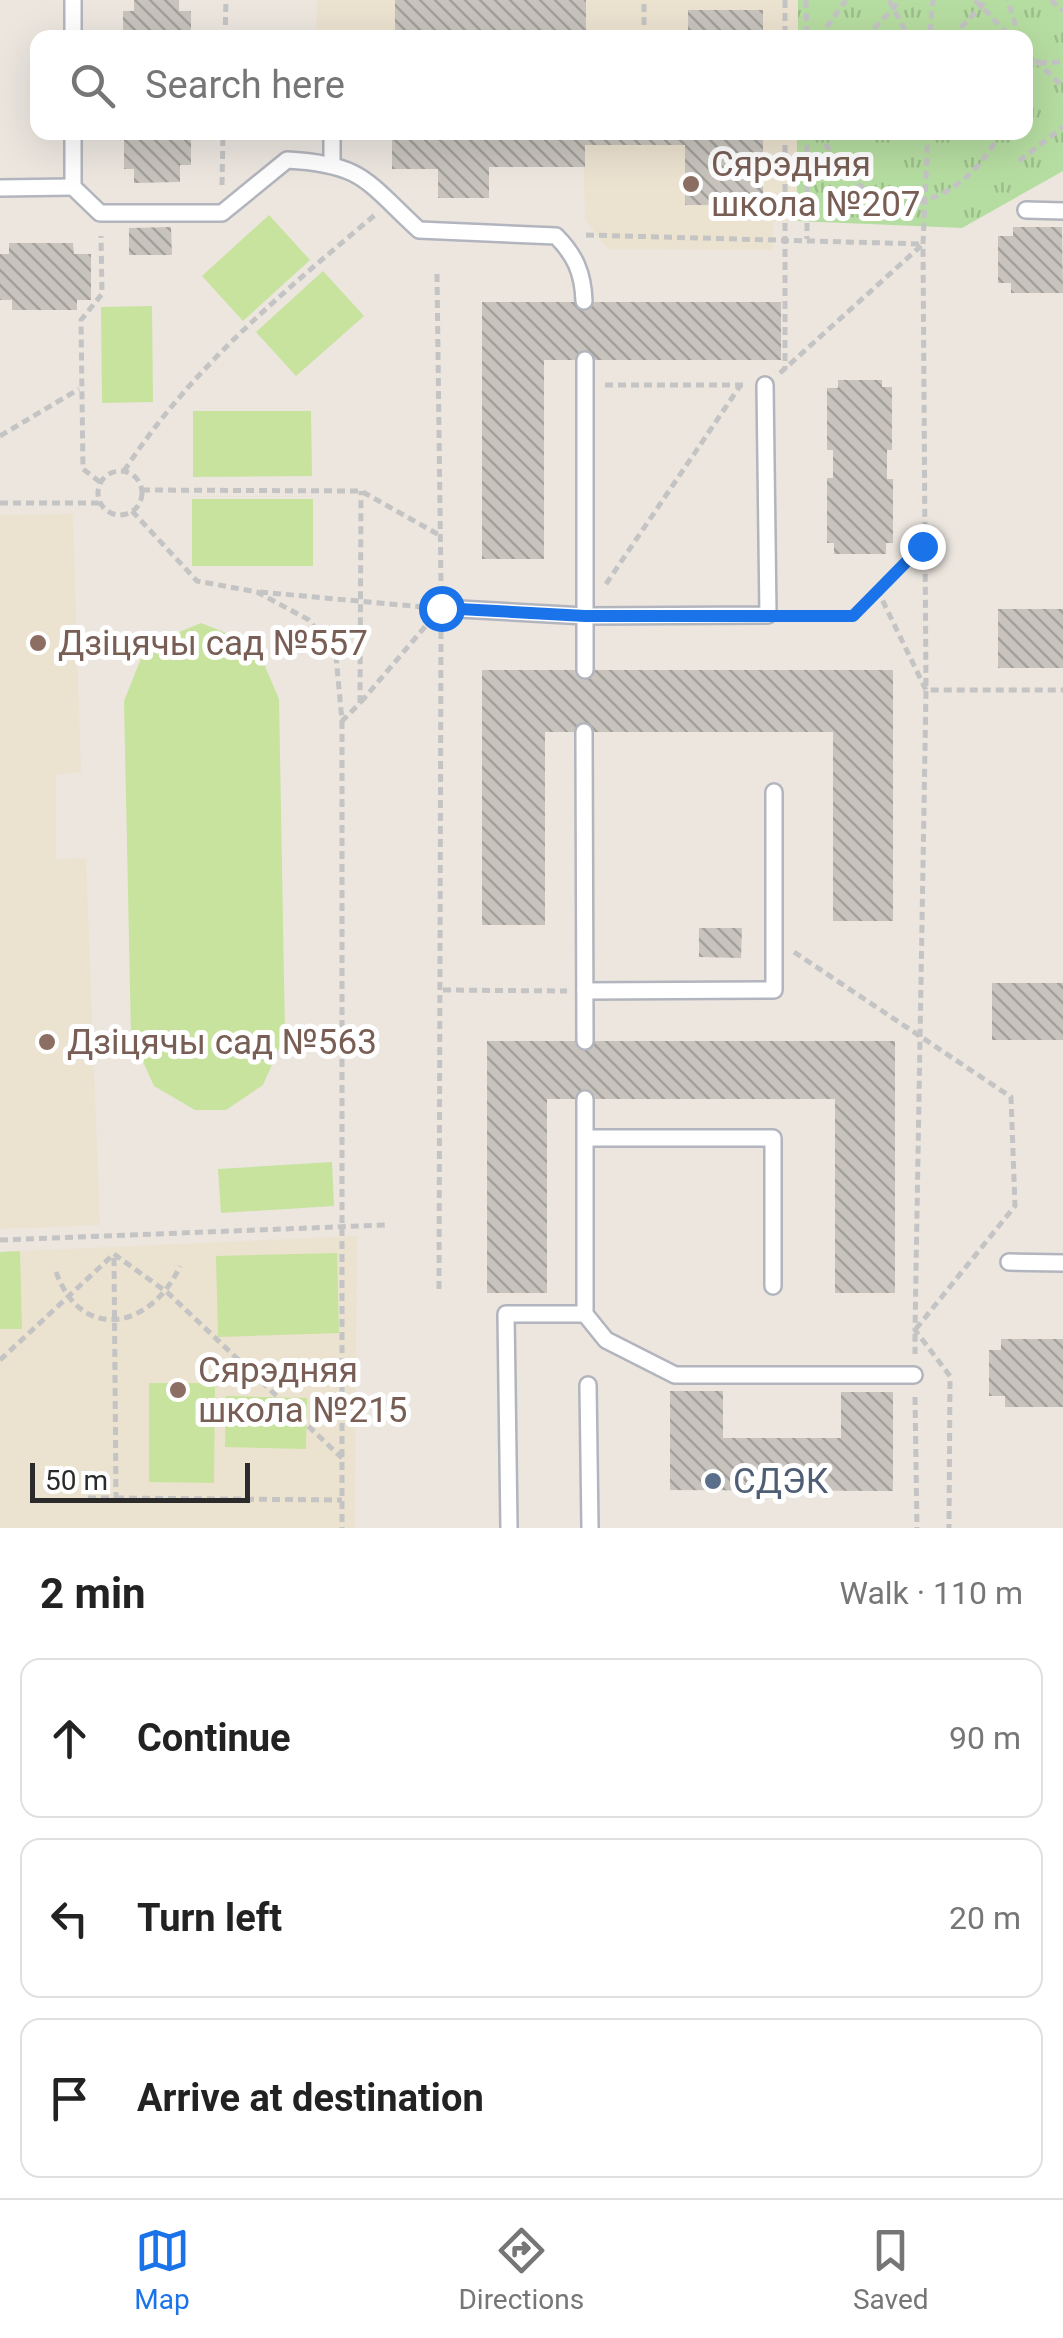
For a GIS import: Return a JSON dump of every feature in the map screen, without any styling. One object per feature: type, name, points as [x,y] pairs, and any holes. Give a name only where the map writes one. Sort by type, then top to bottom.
[{"type":"lane","points":[[73,0],[73,30]]},
{"type":"lane","points":[[72,187],[73,140]]},
{"type":"lane","points":[[332,140],[332,162]]},
{"type":"lane","points":[[0,188],[72,187],[100,213],[222,212],[287,160],[332,162],[358,171],[420,230],[556,236],[571,250],[584,278],[584,301]]},
{"type":"lane","points":[[1026,210],[1063,211]]},
{"type":"lane","points":[[585,360],[585,670]]},
{"type":"lane","points":[[441,608],[585,616],[768,615],[765,385]]},
{"type":"lane","points":[[584,732],[584,1040]]},
{"type":"lane","points":[[584,991],[774,990],[774,792]]},
{"type":"lane","points":[[585,1099],[585,1314],[606,1340],[675,1375],[914,1375]]},
{"type":"lane","points":[[586,1138],[773,1138],[773,1286]]},
{"type":"lane","points":[[1009,1262],[1063,1263]]},
{"type":"lane","points":[[509,1528],[506,1314],[585,1314]]},
{"type":"lane","points":[[588,1384],[590,1528]]},
{"type":"path","points":[[226,0],[226,30]]},
{"type":"path","points":[[644,0],[644,30]]},
{"type":"path","points":[[785,0],[785,30]]},
{"type":"path","points":[[806,0],[807,30]]},
{"type":"path","points":[[824,30],[846,0]]},
{"type":"path","points":[[889,0],[904,30]]},
{"type":"path","points":[[872,30],[901,0]]},
{"type":"path","points":[[930,30],[933,0]]},
{"type":"path","points":[[975,0],[1004,30]]},
{"type":"path","points":[[959,30],[988,0]]},
{"type":"path","points":[[1008,0],[1022,18]]},
{"type":"path","points":[[1051,0],[1063,11]]},
{"type":"path","points":[[1040,53],[1044,82]]},
{"type":"path","points":[[1033,57],[1063,87]]},
{"type":"path","points":[[1033,63],[1063,62]]},
{"type":"path","points":[[1029,143],[1008,169],[1063,128]]},
{"type":"path","points":[[222,212],[224,140]]},
{"type":"path","points":[[785,140],[785,369]]},
{"type":"path","points":[[807,140],[807,239]]},
{"type":"path","points":[[823,140],[834,159],[861,183],[894,198],[946,201]]},
{"type":"path","points":[[916,1528],[914,1375],[926,690],[922,546],[923,244],[928,140]]},
{"type":"path","points":[[124,471],[158,418],[244,325],[390,203]]},
{"type":"path","points":[[100,213],[102,294],[81,320],[79,390],[83,469],[100,482]]},
{"type":"path","points":[[556,236],[923,244]]},
{"type":"path","points":[[584,385],[765,385],[923,244]]},
{"type":"path","points":[[437,274],[441,536],[439,1288]]},
{"type":"path","points":[[585,616],[741,385]]},
{"type":"path","points":[[0,436],[79,390]]},
{"type":"path","points":[[100,503],[100,482],[110,472],[124,471],[136,478],[142,490]]},
{"type":"path","points":[[142,490],[361,491],[441,536]]},
{"type":"path","points":[[132,511],[142,490]]},
{"type":"path","points":[[360,703],[361,491]]},
{"type":"path","points":[[0,503],[100,503],[115,515],[132,511]]},
{"type":"path","points":[[132,511],[197,580],[257,592],[441,608]]},
{"type":"path","points":[[768,615],[853,616],[922,546]]},
{"type":"path","points":[[877,589],[926,690]]},
{"type":"path","points":[[257,592],[309,620],[336,656],[342,721],[342,1528]]},
{"type":"path","points":[[342,721],[441,608]]},
{"type":"path","points":[[926,690],[1063,690]]},
{"type":"path","points":[[775,939],[922,1042],[1011,1096],[1015,1206],[915,1330]]},
{"type":"path","points":[[441,990],[584,991]]},
{"type":"path","points":[[0,1240],[386,1225]]},
{"type":"path","points":[[114,1254],[168,1293],[344,1460]]},
{"type":"path","points":[[0,1360],[114,1254]]},
{"type":"path","points":[[114,1254],[116,1498]]},
{"type":"path","points":[[56,1272],[65,1296],[89,1315],[115,1318],[144,1313],[168,1293],[180,1266]]},
{"type":"path","points":[[915,1330],[950,1376],[949,1528]]},
{"type":"path","points":[[914,1375],[950,1376]]},
{"type":"path","points":[[88,1498],[342,1500]]},
{"type":"shaded area","points":[[317,0],[798,0],[798,30],[316,30]]},
{"type":"shaded area","name":"Сярэдняя школа №207","points":[[392,140],[797,140],[797,221],[773,222],[773,250],[608,249],[585,220],[584,167],[489,167],[489,198],[438,198],[438,169],[392,169]]},
{"type":"shaded area","points":[[73,514],[81,772],[56,775],[56,859],[86,858],[100,1225],[0,1229],[0,515]]},
{"type":"shaded area","name":"Сярэдняя школа №215","points":[[357,1236],[355,1528],[0,1528],[0,1252]]},
{"type":"green space","points":[[798,0],[1063,0],[1063,171],[962,228],[797,221],[797,140],[1033,140],[1033,30],[798,30]]},
{"type":"green space","points":[[269,215],[310,260],[243,321],[202,276]]},
{"type":"green space","points":[[323,271],[364,316],[296,376],[256,332]]},
{"type":"green space","points":[[152,306],[153,402],[102,403],[101,307]]},
{"type":"green space","points":[[193,411],[311,411],[312,476],[193,477]]},
{"type":"green space","points":[[192,499],[313,499],[313,566],[192,566]]},
{"type":"green space","points":[[201,623],[256,645],[279,699],[285,1035],[263,1085],[226,1110],[195,1110],[154,1086],[131,1035],[124,701],[146,646]]},
{"type":"green space","points":[[332,1162],[334,1206],[221,1213],[218,1169]]},
{"type":"green space","points":[[20,1251],[22,1329],[0,1329],[0,1252]]},
{"type":"green space","points":[[337,1253],[339,1333],[218,1337],[216,1256]]},
{"type":"green space","points":[[149,1383],[215,1383],[214,1483],[149,1482]]},
{"type":"green space","points":[[226,1396],[307,1398],[306,1449],[225,1447]]},
{"type":"building","points":[[134,0],[179,0],[179,11],[191,11],[191,30],[123,30],[123,11],[134,11]]},
{"type":"building","points":[[395,0],[586,0],[586,30],[395,30]]},
{"type":"building","points":[[688,10],[763,10],[763,30],[688,30]]},
{"type":"building","points":[[124,140],[191,140],[191,165],[180,165],[180,182],[134,183],[134,169],[124,169]]},
{"type":"building","points":[[392,140],[763,140],[763,205],[685,205],[685,145],[585,145],[585,167],[489,167],[489,198],[438,198],[438,169],[392,169]]},
{"type":"building","points":[[171,227],[172,255],[129,255],[129,228]]},
{"type":"building","points":[[1013,227],[1062,227],[1063,293],[1011,293],[1011,283],[998,283],[998,236],[1013,236]]},
{"type":"building","points":[[9,243],[73,243],[74,254],[91,254],[91,300],[77,300],[77,310],[12,310],[12,300],[0,300],[0,254],[9,254]]},
{"type":"building","points":[[482,302],[781,302],[781,360],[544,360],[544,559],[482,559]]},
{"type":"building","points":[[838,380],[882,380],[882,387],[892,387],[892,450],[887,450],[887,479],[893,479],[893,543],[886,543],[886,554],[834,554],[834,543],[827,543],[827,478],[833,478],[833,450],[827,450],[827,388],[838,388]]},
{"type":"building","points":[[998,609],[1063,609],[1063,668],[998,668]]},
{"type":"building","points":[[482,670],[893,670],[893,921],[833,921],[833,732],[545,732],[545,925],[482,925]]},
{"type":"building","points":[[699,928],[742,928],[741,958],[699,957]]},
{"type":"building","points":[[992,983],[1063,983],[1063,1040],[992,1040]]},
{"type":"building","points":[[487,1041],[895,1041],[895,1293],[835,1293],[835,1099],[547,1099],[547,1293],[487,1293]]},
{"type":"building","points":[[1001,1339],[1063,1339],[1063,1407],[1005,1407],[1005,1396],[989,1396],[989,1350],[1001,1350]]},
{"type":"building","points":[[670,1391],[723,1391],[723,1438],[841,1438],[841,1392],[893,1392],[893,1491],[670,1490]]},
{"type":"place","name":"Сярэдняя школа №207","points":[[691,184]]},
{"type":"place","name":"Дзіцячы сад №557","points":[[38,643]]},
{"type":"place","name":"Дзіцячы сад №563","points":[[47,1042]]},
{"type":"place","name":"Сярэдняя школа №215","points":[[178,1390]]},
{"type":"place","name":"СДЭК","points":[[713,1481]]},
{"type":"route","points":[[441,608],[585,616],[853,616],[922,546]]}]
